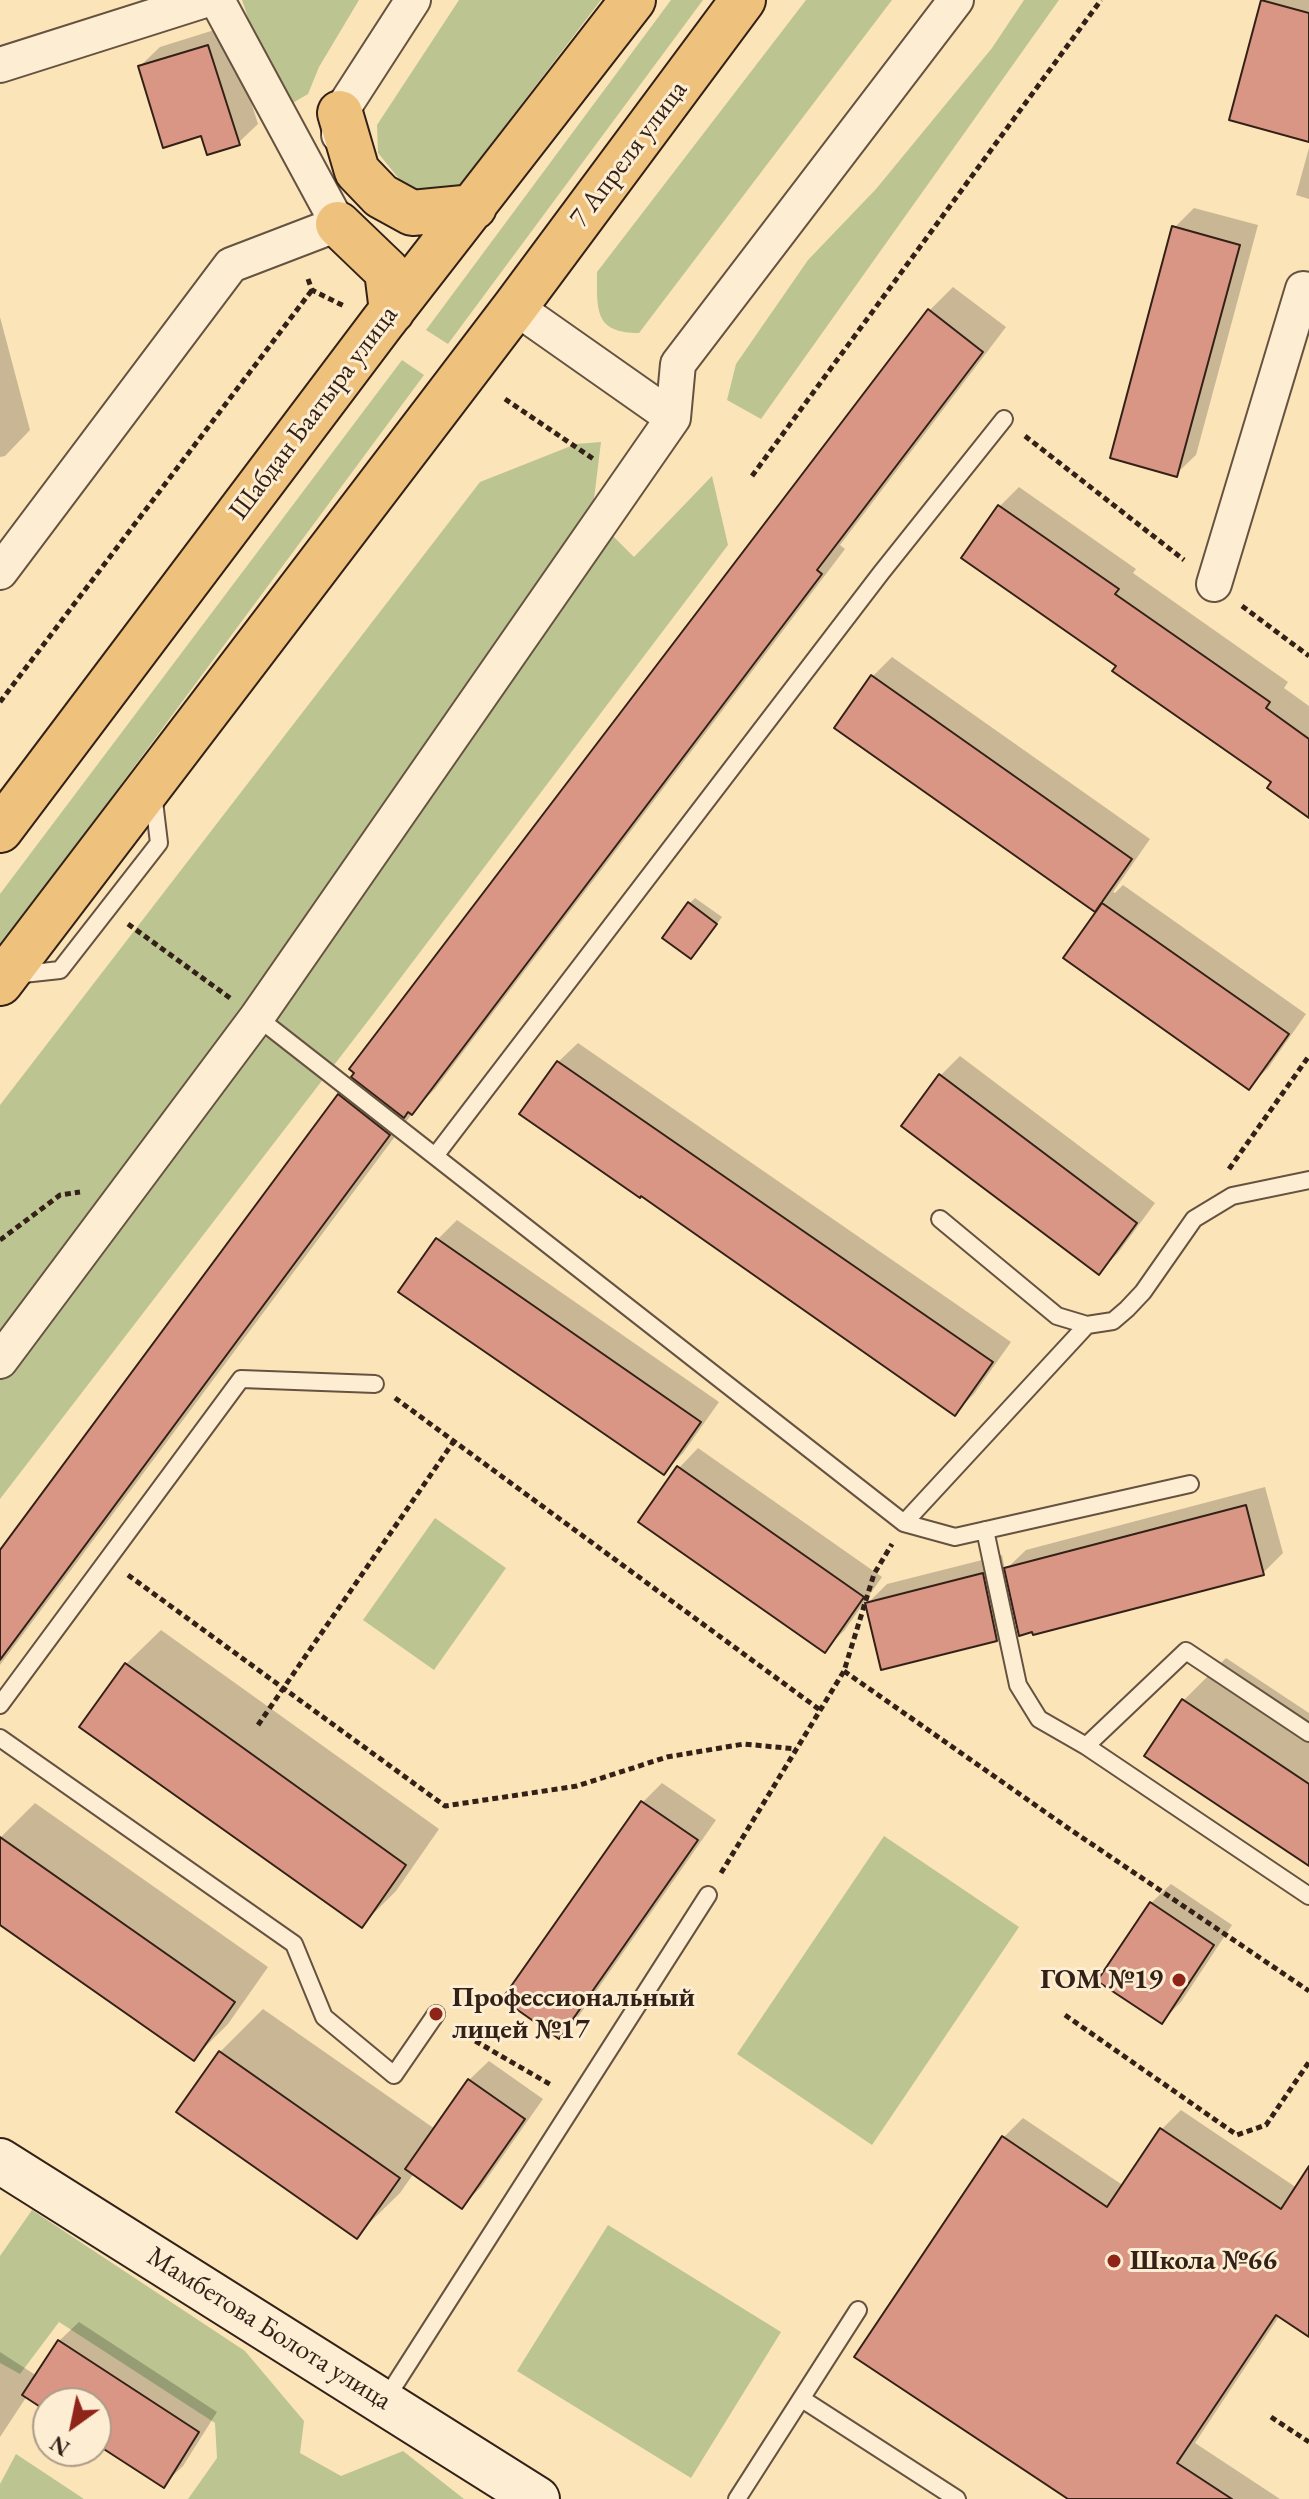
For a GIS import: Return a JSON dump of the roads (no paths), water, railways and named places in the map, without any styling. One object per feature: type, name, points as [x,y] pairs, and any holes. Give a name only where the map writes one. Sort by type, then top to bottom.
[{"type":"main road","name":"Шабдан Баатыра улица","points":[[0,830],[372,310],[474,207],[633,0]]},
{"type":"main road","name":"7 Апреля улица","points":[[515,307],[743,0]]},
{"type":"main road","points":[[340,113],[357,171],[381,196],[412,213],[474,207]]},
{"type":"main road","points":[[338,224],[387,271],[372,310]]},
{"type":"main road","points":[[2,980],[515,307]]},
{"type":"street","points":[[0,65],[205,0]]},
{"type":"street","points":[[217,0],[338,224]]},
{"type":"street","points":[[338,224],[340,113],[413,0]]},
{"type":"street","points":[[0,1361],[257,1017],[673,418],[678,364],[956,0]]},
{"type":"street","points":[[0,572],[231,265],[338,224]]},
{"type":"street","points":[[1214,584],[1303,289],[1309,290]]},
{"type":"street","points":[[515,307],[673,418]]},
{"type":"street","name":"Мамбетова Болота улица","points":[[0,2161],[537,2499]]},
{"type":"lane","points":[[435,1156],[881,573],[1004,419]]},
{"type":"lane","points":[[2,980],[60,970],[159,843],[152,784]]},
{"type":"lane","points":[[257,1017],[904,1523],[955,1537],[1190,1484]]},
{"type":"lane","points":[[940,1219],[1057,1316],[1087,1325],[1113,1321],[1127,1309],[1143,1292],[1194,1219],[1232,1196],[1309,1180]]},
{"type":"lane","points":[[904,1523],[1087,1325]]},
{"type":"lane","points":[[0,1705],[241,1379],[375,1384]]},
{"type":"lane","points":[[985,1530],[1018,1685],[1039,1719],[1086,1746],[1309,1896]]},
{"type":"lane","points":[[1086,1746],[1186,1651],[1309,1733]]},
{"type":"lane","points":[[0,1738],[294,1944],[324,2017],[394,2075],[434,2015]]},
{"type":"lane","points":[[384,2401],[708,1895]]},
{"type":"lane","points":[[737,2499],[858,2310]]},
{"type":"lane","points":[[802,2399],[957,2499]]},
{"type":"place","name":"ГОМ №19","points":[[1179,1980]]},
{"type":"place","name":"Профессиональный лицей №17","points":[[436,2014]]},
{"type":"place","name":"Школа №66","points":[[1114,2261]]}]
